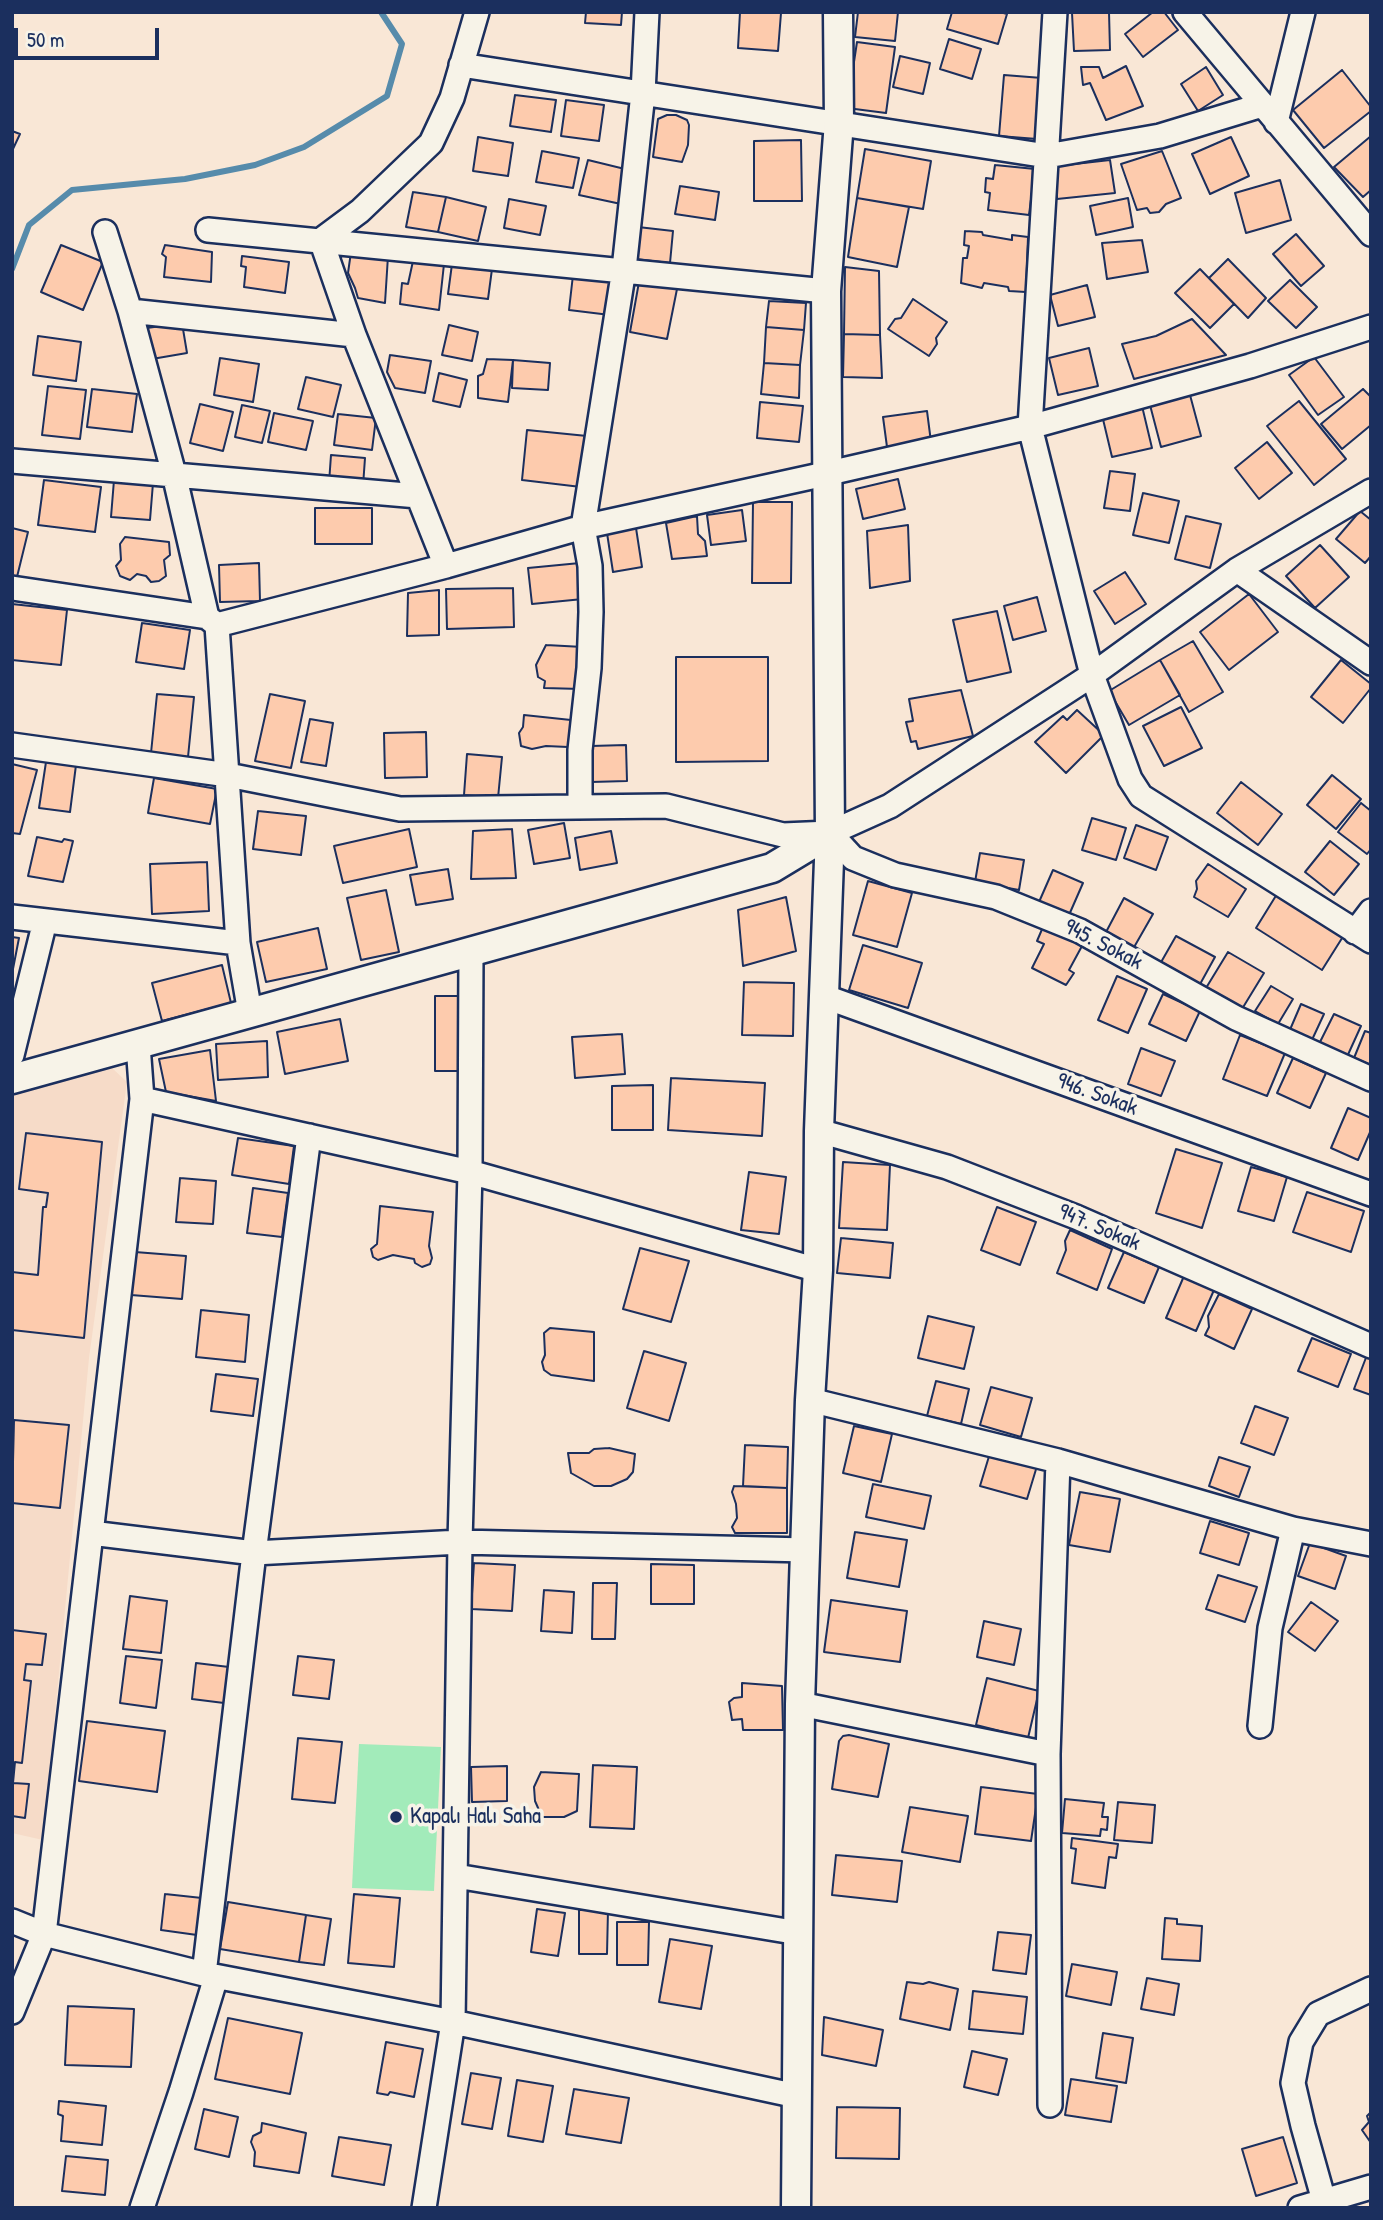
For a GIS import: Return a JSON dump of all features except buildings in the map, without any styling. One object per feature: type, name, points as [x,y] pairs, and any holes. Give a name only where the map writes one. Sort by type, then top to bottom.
[{"type":"street","points":[[321,240],[360,211],[431,143],[452,98],[477,12]]},
{"type":"street","points":[[580,807],[580,750],[589,668],[591,612],[590,566],[583,527],[624,269],[643,93],[648,12]]},
{"type":"street","points":[[802,2207],[797,2096],[800,1704],[810,1400],[818,1270],[819,1131],[830,833],[825,474],[826,291],[839,122],[838,12]]},
{"type":"street","points":[[1055,12],[1030,427],[1092,675],[1130,779],[1140,796],[1363,937],[1371,911]]},
{"type":"street","points":[[1185,12],[1371,234]]},
{"type":"street","points":[[1269,114],[1303,12]]},
{"type":"street","points":[[461,65],[1047,156],[1269,114]]},
{"type":"street","points":[[208,230],[826,291]]},
{"type":"street","points":[[105,232],[130,311],[212,621],[228,775],[238,943],[250,1013]]},
{"type":"street","points":[[321,240],[354,335],[446,566]]},
{"type":"street","points":[[130,311],[354,335]]},
{"type":"street","points":[[12,588],[212,621],[446,566],[583,527],[1030,427],[1250,366],[1371,327]]},
{"type":"street","points":[[12,461],[418,496]]},
{"type":"street","points":[[12,1079],[772,868],[830,833],[891,806],[1092,675],[1237,570],[1371,491]]},
{"type":"street","points":[[1237,570],[1371,663]]},
{"type":"street","points":[[12,745],[228,775],[400,809],[666,806],[783,835],[830,833]]},
{"type":"street","name":"945. Sokak","points":[[830,833],[853,858],[895,874],[996,897],[1080,931],[1236,1018],[1371,1079]]},
{"type":"street","points":[[12,917],[238,943]]},
{"type":"street","points":[[12,1055],[45,921]]},
{"type":"street","points":[[424,2208],[453,2022],[460,1542],[470,1172],[471,953]]},
{"type":"street","name":"946. Sokak","points":[[823,996],[1371,1194]]},
{"type":"street","points":[[12,2012],[44,1934],[142,1099],[138,1045]]},
{"type":"street","points":[[142,1099],[470,1172],[818,1270]]},
{"type":"street","name":"947. Sokak","points":[[819,1131],[947,1167],[1076,1217],[1371,1346]]},
{"type":"street","points":[[143,2208],[181,2092],[210,1976],[254,1553],[309,1136]]},
{"type":"street","points":[[810,1400],[1058,1461],[1293,1530],[1371,1544]]},
{"type":"street","points":[[1050,2105],[1048,1754],[1058,1461]]},
{"type":"street","points":[[1260,1726],[1270,1628],[1293,1530]]},
{"type":"street","points":[[92,1533],[254,1553],[460,1542],[807,1550]]},
{"type":"street","points":[[800,1704],[1048,1754]]},
{"type":"street","points":[[456,1876],[799,1933]]},
{"type":"street","points":[[12,1921],[44,1934],[210,1976],[453,2022],[797,2096]]},
{"type":"street","points":[[1325,2205],[1293,2083],[1301,2042],[1318,2014],[1371,1989]]},
{"type":"street","points":[[1300,2208],[1325,2205],[1371,2187]]},
{"type":"shaded area","points":[[112,1068],[127,1082],[89,1358],[43,1840],[12,1833],[12,1095]]},
{"type":"green space","name":"Kapalı Halı Saha","points":[[359,1744],[441,1747],[434,1891],[352,1888]]},
{"type":"waterway","points":[[12,269],[29,225],[72,190],[185,179],[255,165],[304,147],[387,96],[402,44],[381,12]]},
{"type":"place","name":"Kapalı Halı Saha","points":[[396,1817]]}]
